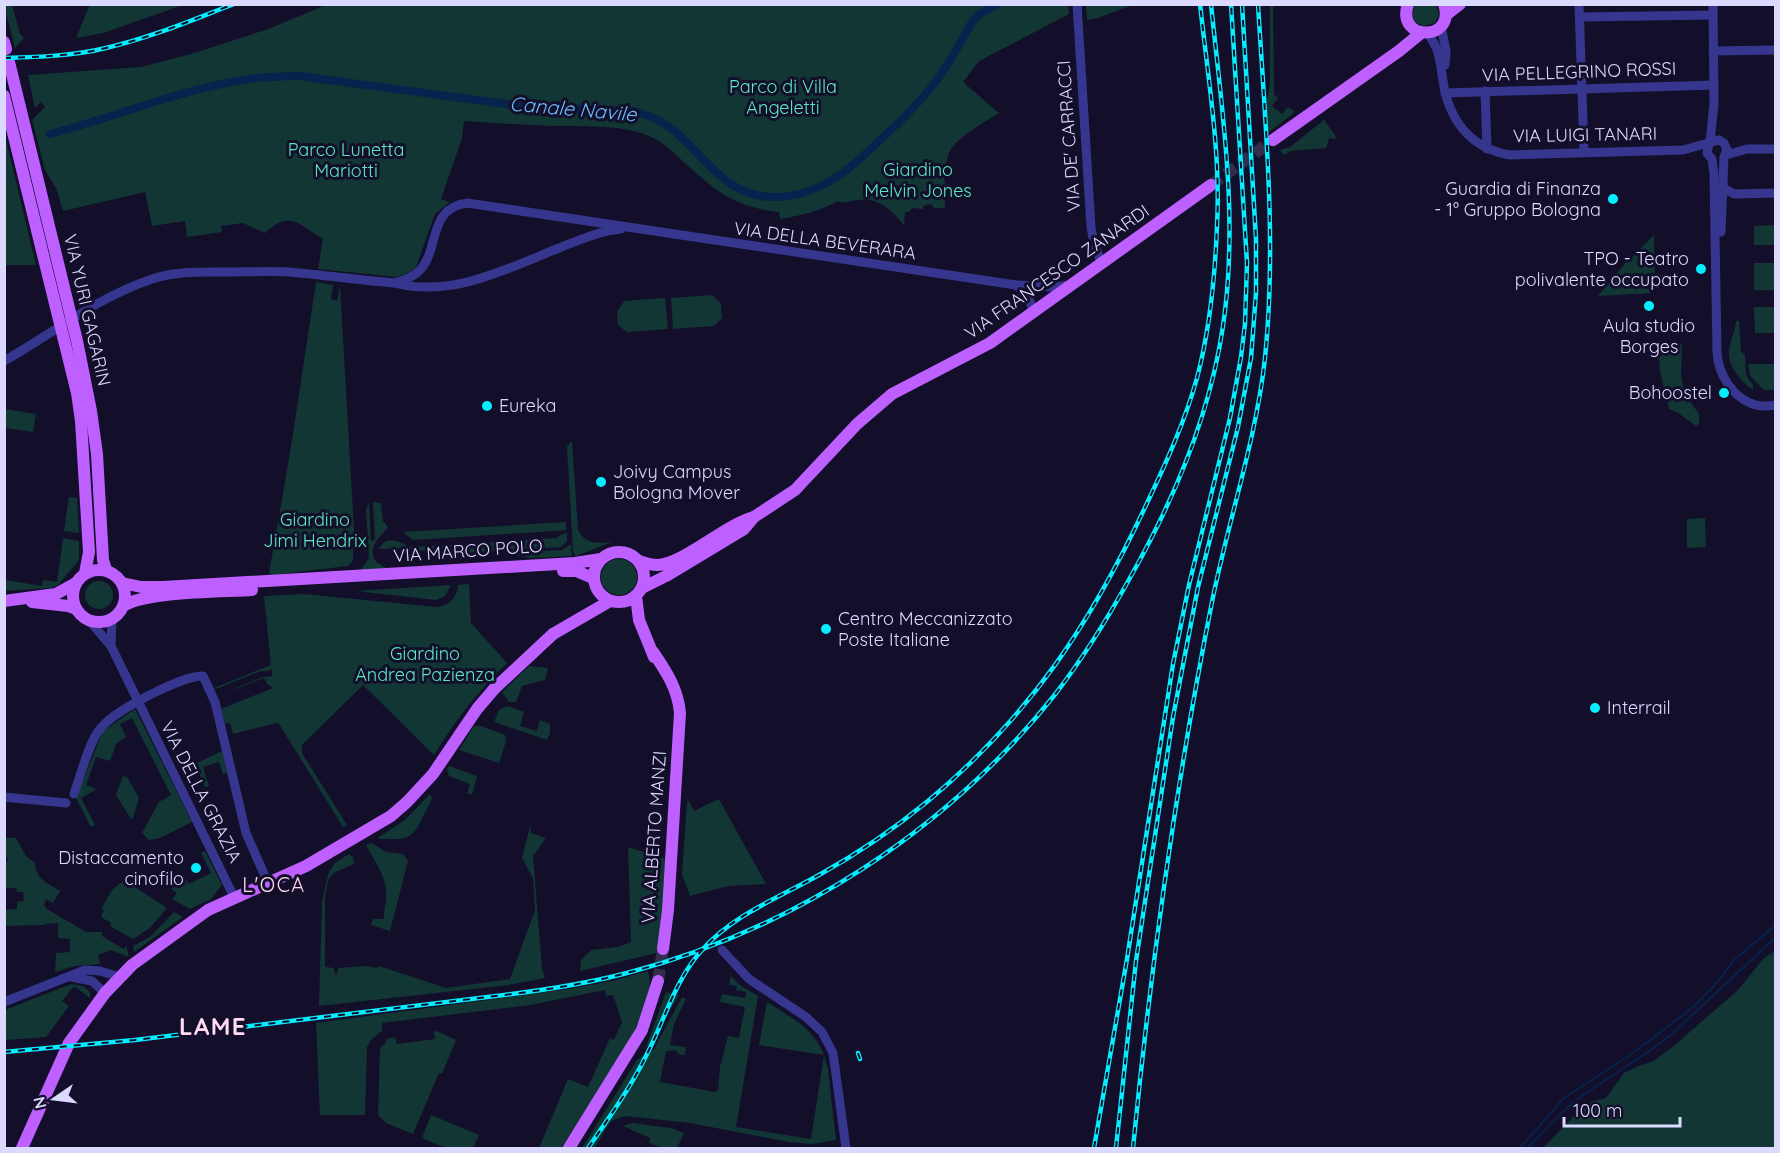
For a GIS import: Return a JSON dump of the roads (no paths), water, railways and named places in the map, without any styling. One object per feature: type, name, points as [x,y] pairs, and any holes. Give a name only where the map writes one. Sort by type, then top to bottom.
[{"type":"main road","points":[[1390,56],[1402,40],[1407,21],[1408,4]]},
{"type":"main road","points":[[1273,140],[1400,51],[1460,4]]},
{"type":"main road","points":[[1407,21],[1413,28],[1424,33]]},
{"type":"main road","name":"VIA YURI GAGARIN","points":[[9,62],[71,318],[94,426],[103,560],[106,570]]},
{"type":"main road","name":"VIA YURI GAGARIN","points":[[4,96],[81,421],[89,552],[85,573]]},
{"type":"main road","name":"VIA FRANCESCO ZANARDI","points":[[639,592],[744,529],[754,517],[795,490],[858,424],[892,394],[990,343],[1211,185]]},
{"type":"main road","name":"VIA FRANCESCO ZANARDI","points":[[639,561],[650,565],[667,563],[739,521],[754,517]]},
{"type":"main road","points":[[21,1149],[67,1047],[105,993],[120,977],[142,956],[203,913],[311,864],[373,829],[397,812],[433,774],[477,709],[494,689],[550,636],[580,617],[614,602],[626,602],[639,592],[644,573],[639,561],[633,555],[614,552],[601,559],[594,570],[592,603],[580,617]]},
{"type":"main road","name":"VIA MARCO POLO","points":[[122,583],[156,588],[575,563],[601,559]]},
{"type":"main road","points":[[4,602],[56,594],[76,583],[85,573],[98,569],[106,570],[116,576],[122,583],[125,593],[123,606],[112,618],[101,622],[88,619],[76,609],[63,605],[19,601]]},
{"type":"main road","name":"VIA MARCO POLO","points":[[123,606],[137,600],[164,596],[574,571],[595,583]]},
{"type":"main road","points":[[76,583],[73,596],[76,609]]},
{"type":"main road","points":[[595,583],[602,596],[614,602]]},
{"type":"main road","name":"VIA ALBERTO MANZI","points":[[639,592],[641,628],[673,699],[679,729],[668,910],[663,949]]},
{"type":"main road","name":"VIA ALBERTO MANZI","points":[[614,602],[641,628]]},
{"type":"main road","points":[[568,1149],[642,1030],[658,981]]},
{"type":"street","name":"VIA DE' CARRACCI","points":[[1077,4],[1091,227],[1094,244],[1102,264]]},
{"type":"street","points":[[1579,4],[1584,152]]},
{"type":"street","points":[[1580,17],[1713,10],[1714,103],[1724,188],[1721,236],[1724,366],[1731,378],[1751,397],[1776,403]]},
{"type":"street","name":"VIA LUIGI TANARI","points":[[1443,76],[1446,51],[1444,15]]},
{"type":"street","name":"VIA LUIGI TANARI","points":[[1424,33],[1435,42],[1451,111],[1476,142],[1487,149],[1510,155],[1719,147],[1776,149]]},
{"type":"street","points":[[1713,51],[1776,50]]},
{"type":"street","name":"VIA PELLEGRINO ROSSI","points":[[1446,93],[1582,87],[1714,85]]},
{"type":"street","name":"VIA LUIGI TANARI","points":[[1485,91],[1487,149]]},
{"type":"street","name":"VIA LUIGI TANARI","points":[[1683,150],[1718,160],[1719,147]]},
{"type":"street","points":[[1719,147],[1707,149],[1710,157],[1715,207],[1719,368],[1728,384],[1749,402],[1761,406],[1776,403]]},
{"type":"street","points":[[1724,188],[1734,194],[1776,194]]},
{"type":"street","name":"VIA DELLA BEVERARA","points":[[425,265],[443,216],[454,207],[467,203],[1016,285],[1052,287],[1073,285]]},
{"type":"street","points":[[576,220],[581,230],[577,241]]},
{"type":"street","name":"VIA DELLA BEVERARA","points":[[4,361],[71,318],[109,297],[142,283],[178,274],[276,271],[405,286],[436,287],[468,283],[600,232],[630,229]]},
{"type":"street","points":[[394,283],[415,275],[425,265]]},
{"type":"street","points":[[425,265],[427,281],[436,287]]},
{"type":"street","points":[[1016,285],[1029,296],[1034,313]]},
{"type":"street","name":"VIA DELLA GRAZIA","points":[[111,646],[112,618]]},
{"type":"street","name":"VIA DELLA GRAZIA","points":[[88,619],[111,646],[234,897]]},
{"type":"street","points":[[74,794],[98,731],[117,715],[138,702],[185,678],[201,675],[215,702],[244,826],[268,883]]},
{"type":"street","points":[[4,797],[66,803]]},
{"type":"street","points":[[722,950],[749,979],[806,1017],[822,1032],[833,1053],[846,1149]]},
{"type":"street","points":[[4,1002],[89,970],[120,977]]},
{"type":"street","points":[[68,977],[88,980],[105,993]]},
{"type":"waterway","name":"Canale Navile","points":[[50,134],[204,88],[235,81],[299,76],[544,109],[627,110],[647,115],[676,132],[709,166],[736,187],[760,196],[786,196],[824,185],[859,160],[903,119],[930,89],[951,59],[972,22],[997,4]]},
{"type":"waterway","points":[[1520,1148],[1564,1098],[1633,1053],[1692,1008],[1714,986],[1734,960],[1776,925]]},
{"type":"waterway","points":[[1528,1148],[1571,1104],[1673,1033],[1776,937]]},
{"type":"tunnel","points":[[1211,185],[1273,140]]},
{"type":"tunnel","points":[[658,981],[663,949]]},
{"type":"railway","points":[[4,58],[43,57],[94,51],[155,34],[234,4]]},
{"type":"railway","points":[[588,1148],[634,1078],[677,987],[702,950],[742,917],[875,841],[928,801],[965,768],[998,735],[1056,664],[1081,626],[1127,545],[1181,425],[1197,378],[1209,322],[1218,199],[1213,115],[1200,4]]},
{"type":"railway","points":[[4,1052],[135,1040],[512,994],[627,973],[689,954],[749,930],[807,902],[862,869],[915,832],[964,791],[1011,746],[1053,697],[1094,638],[1122,592],[1162,517],[1200,424],[1217,359],[1228,286],[1227,165],[1211,4]]},
{"type":"railway","points":[[1094,1148],[1127,959],[1173,664],[1189,585],[1230,418],[1245,324],[1247,263],[1231,4]]},
{"type":"railway","points":[[1116,1148],[1136,961],[1173,717],[1198,587],[1238,427],[1251,358],[1256,293],[1256,239],[1242,4]]},
{"type":"railway","points":[[1133,1148],[1156,943],[1187,738],[1212,602],[1255,420],[1265,358],[1270,226],[1258,4]]},
{"type":"railway","points":[[858,1053],[860,1059]]},
{"type":"place","name":"Guardia di Finanza - 1° Gruppo Bologna","points":[[1613,199]]},
{"type":"place","name":"TPO - Teatro polivalente occupato","points":[[1701,269]]},
{"type":"place","name":"Aula studio Borges","points":[[1649,306]]},
{"type":"place","name":"Bohoostel","points":[[1724,393]]},
{"type":"place","name":"Eureka","points":[[487,406]]},
{"type":"place","name":"Joivy Campus Bologna Mover","points":[[601,482]]},
{"type":"place","name":"Centro Meccanizzato Poste Italiane","points":[[826,629]]},
{"type":"place","name":"Interrail","points":[[1595,708]]},
{"type":"place","name":"Distaccamento cinofilo","points":[[196,868]]},
{"type":"district","name":"L'OCA","points":[[274,885]]},
{"type":"district","name":"LAME","points":[[213,1027]]},
{"type":"park label","name":"Parco di Villa Angeletti","points":[[783,97]]},
{"type":"park label","name":"Parco Lunetta Mariotti","points":[[346,160]]},
{"type":"park label","name":"Giardino Melvin Jones","points":[[918,180]]},
{"type":"park label","name":"Giardino Jimi Hendrix","points":[[315,530]]},
{"type":"park label","name":"Giardino Andrea Pazienza","points":[[425,664]]}]
